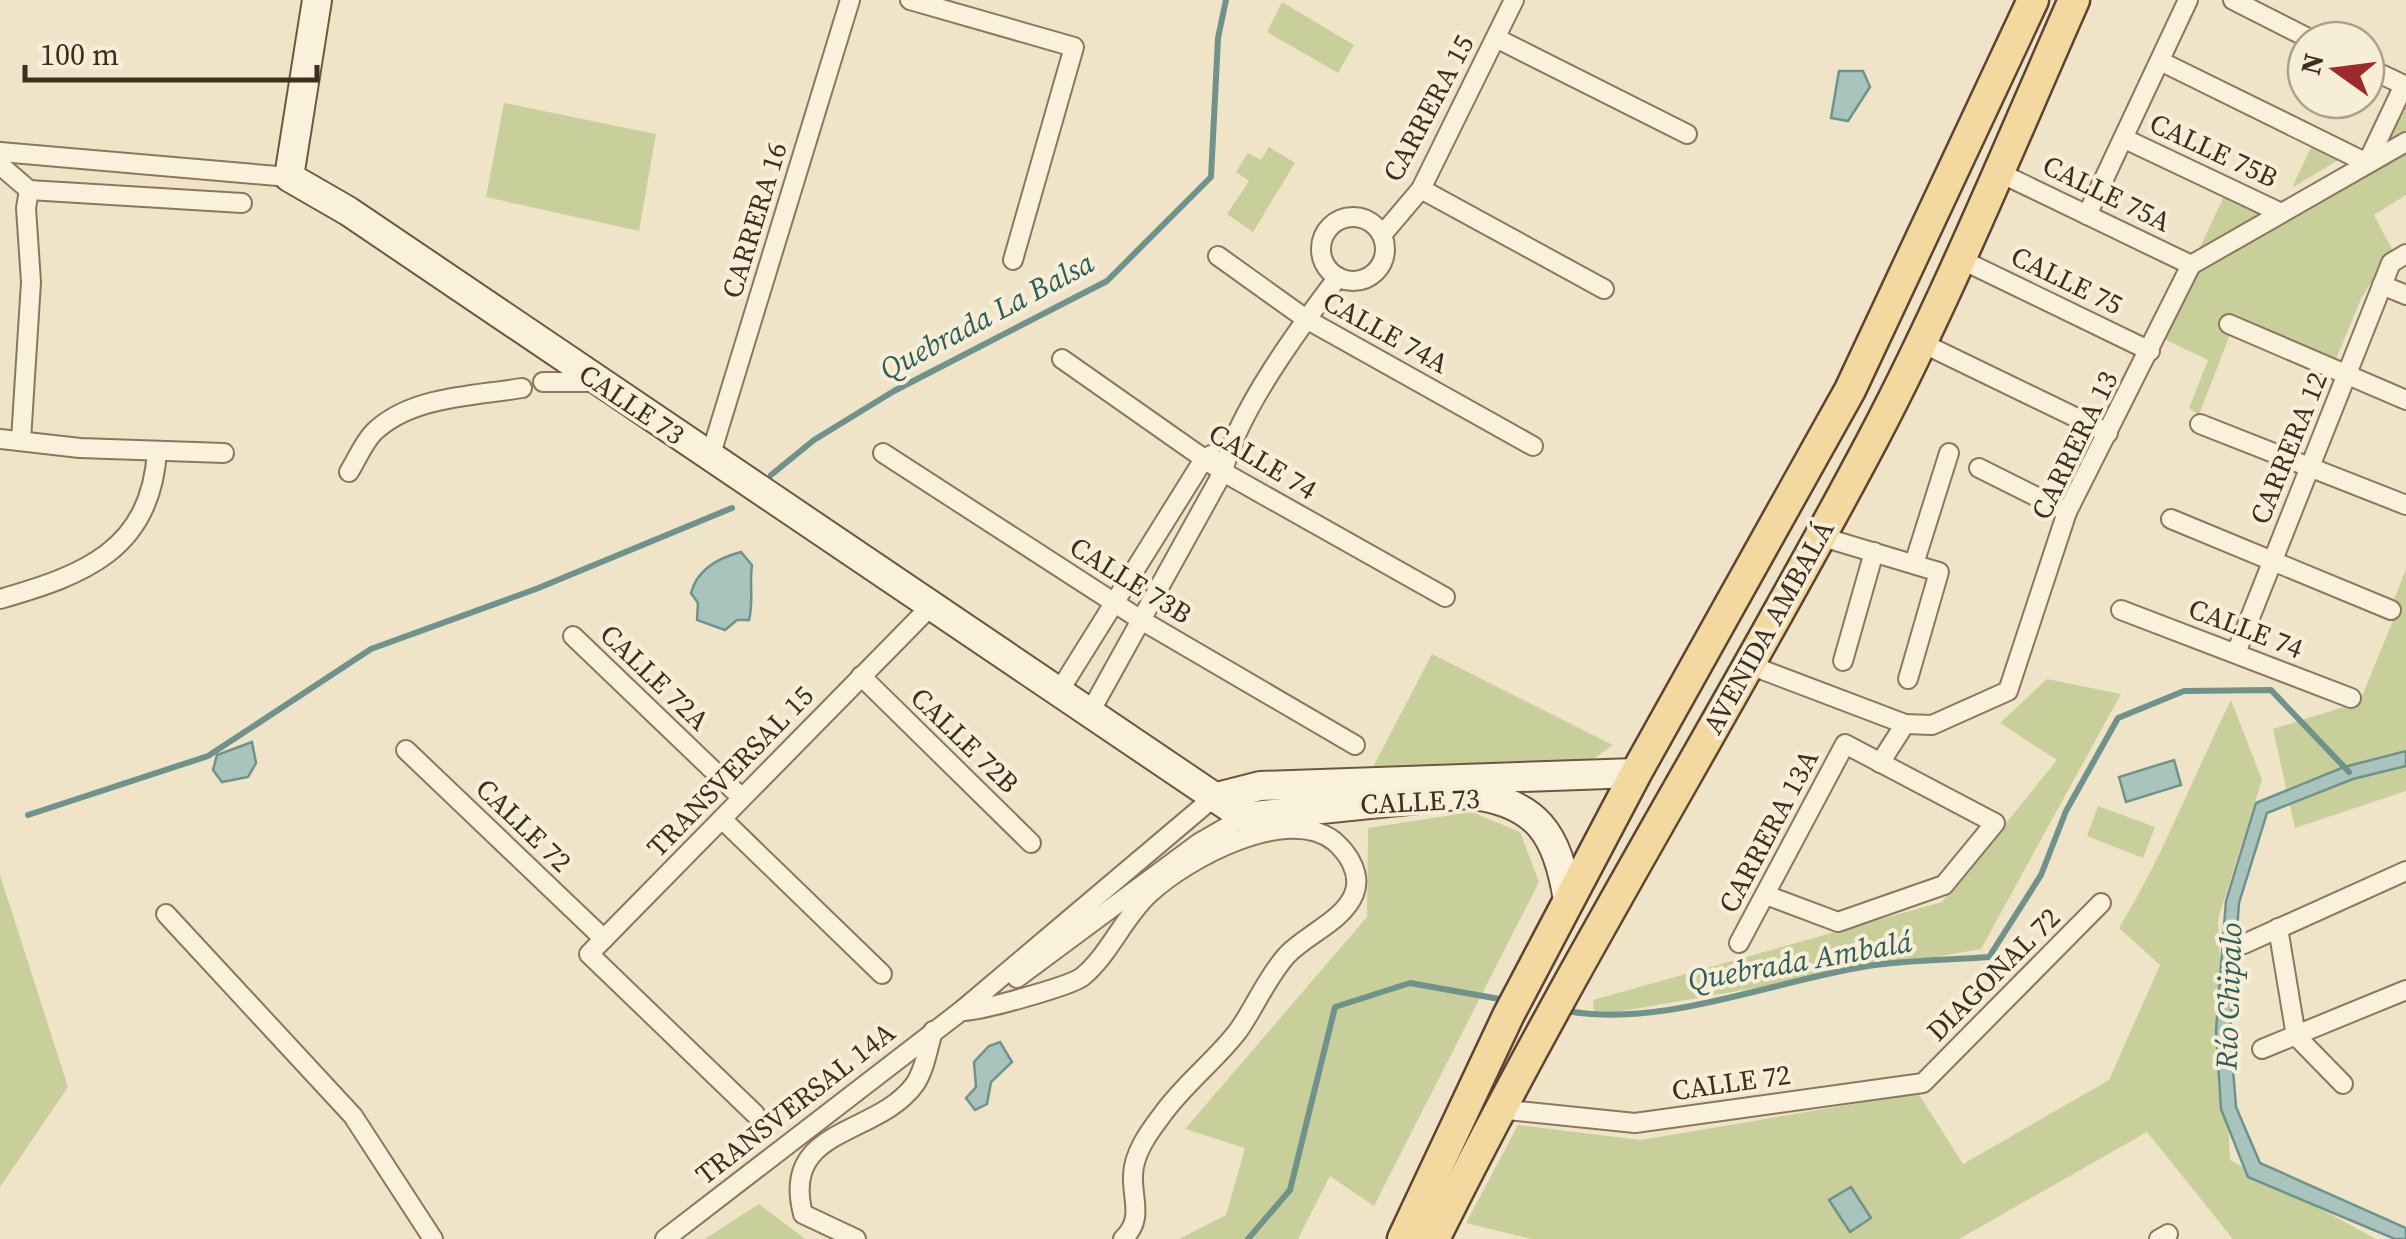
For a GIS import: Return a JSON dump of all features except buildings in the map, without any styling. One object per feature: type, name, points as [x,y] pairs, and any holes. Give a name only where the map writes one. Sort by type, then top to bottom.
[{"type":"main road","name":"AVENIDA AMBALÁ","points":[[1403,1239],[1508,1016],[1568,902],[1850,390],[2032,0]]},
{"type":"main road","name":"AVENIDA AMBALÁ","points":[[1434,1239],[1498,1109],[1819,536],[1920,342],[2074,0]]},
{"type":"street","points":[[290,177],[316,0]]},
{"type":"street","name":"CARRERA 16","points":[[710,457],[850,0]]},
{"type":"street","points":[[910,0],[1074,46],[1013,260]]},
{"type":"street","name":"CARRERA 15","points":[[1382,235],[1421,189],[1514,0]]},
{"type":"street","points":[[2088,216],[2188,0]]},
{"type":"street","points":[[2232,0],[2286,27]]},
{"type":"street","points":[[2271,20],[2280,0]]},
{"type":"street","points":[[1496,38],[1687,134]]},
{"type":"street","points":[[2162,62],[2367,163]]},
{"type":"street","points":[[2367,163],[2405,86]]},
{"type":"street","name":"CALLE 75B","points":[[2125,139],[2279,212]]},
{"type":"street","points":[[2191,264],[2406,142]]},
{"type":"street","name":"CALLE 73","points":[[0,152],[290,177],[348,211],[1244,817],[1466,794],[1498,797],[1526,812],[1553,838],[1568,902]]},
{"type":"street","points":[[7,170],[29,190],[242,202]]},
{"type":"street","name":"CALLE 75A","points":[[1998,172],[2191,264]]},
{"type":"street","points":[[1421,189],[1604,289]]},
{"type":"street","points":[[21,440],[32,282],[26,208],[29,190]]},
{"type":"street","points":[[1356,217],[1367,220],[1382,235],[1384,254],[1375,272],[1357,280],[1338,277],[1324,261],[1322,240],[1336,222],[1356,217]]},
{"type":"street","name":"CALLE 74A","points":[[1218,256],[1306,319],[1532,446]]},
{"type":"street","name":"CARRERA 12","points":[[2236,653],[2382,285],[2398,258]]},
{"type":"street","name":"CALLE 75","points":[[1960,259],[2150,351]]},
{"type":"street","name":"CARRERA 13","points":[[1904,724],[1932,726],[2008,691],[2067,512],[2191,264]]},
{"type":"street","points":[[1090,714],[1223,472],[1229,446],[1306,319],[1338,277]]},
{"type":"street","points":[[2382,285],[2406,295]]},
{"type":"street","points":[[2228,324],[2406,400]]},
{"type":"street","points":[[1920,342],[2108,434]]},
{"type":"street","name":"CALLE 74","points":[[1062,359],[1223,472],[1444,598]]},
{"type":"street","points":[[542,382],[600,382]]},
{"type":"street","points":[[349,472],[373,434],[397,415],[424,404],[522,388]]},
{"type":"street","points":[[2200,424],[2406,504]]},
{"type":"street","points":[[0,439],[224,453]]},
{"type":"street","points":[[1058,693],[1204,460],[1229,446]]},
{"type":"street","points":[[0,598],[56,584],[100,562],[141,518],[155,483],[157,451]]},
{"type":"street","name":"CALLE 73B","points":[[883,453],[1141,620],[1355,745]]},
{"type":"street","points":[[1914,564],[1949,453]]},
{"type":"street","points":[[1978,468],[2067,512]]},
{"type":"street","points":[[2171,519],[2391,610]]},
{"type":"street","points":[[1819,536],[1939,572],[1908,679]]},
{"type":"street","points":[[1843,662],[1874,552]]},
{"type":"street","name":"TRANSVERSAL 15","points":[[755,1114],[589,954],[930,606]]},
{"type":"street","name":"CALLE 74","points":[[2121,610],[2352,698]]},
{"type":"street","name":"CALLE 72A","points":[[573,636],[742,798]]},
{"type":"street","points":[[1747,664],[1904,724],[1880,763],[1995,823],[1944,884],[1838,922],[1766,895]]},
{"type":"street","name":"CALLE 72B","points":[[861,676],[1031,843]]},
{"type":"street","name":"CARRERA 13A","points":[[1739,943],[1845,744],[1880,763]]},
{"type":"street","name":"CALLE 72","points":[[406,750],[604,939]]},
{"type":"street","name":"CALLE 73","points":[[1213,798],[1260,786],[1636,773]]},
{"type":"street","name":"TRANSVERSAL 14A","points":[[664,1239],[961,1012],[1213,798]]},
{"type":"street","name":"TRANSVERSAL 14A","points":[[961,1012],[991,997],[1199,844],[1244,817]]},
{"type":"street","points":[[722,819],[882,974]]},
{"type":"street","points":[[961,1012],[979,1012],[1030,992],[1062,989],[1083,976],[1112,945],[1148,894],[1246,836],[1295,827],[1326,835],[1344,850],[1355,871],[1356,888],[1350,902],[1286,956],[1236,1033],[1173,1100],[1143,1142],[1132,1175],[1138,1200],[1132,1230],[1123,1239]]},
{"type":"street","points":[[2244,944],[2406,871]]},
{"type":"street","name":"DIAGONAL 72","points":[[1924,1083],[2102,903]]},
{"type":"street","points":[[166,914],[353,1116],[433,1239]]},
{"type":"street","points":[[2278,928],[2296,1036],[2343,1084]]},
{"type":"street","points":[[2262,1048],[2406,990]]},
{"type":"street","points":[[856,1239],[803,1214],[796,1187],[801,1168],[823,1144],[913,1086],[933,1031]]},
{"type":"street","name":"CALLE 72","points":[[1498,1109],[1635,1123],[1924,1083]]},
{"type":"green space","points":[[1282,2],[1354,45],[1338,73],[1267,32]]},
{"type":"green space","points":[[2406,86],[2406,195],[2374,215],[2392,249],[2361,299],[2336,359],[2236,319],[2199,415],[2189,408],[2208,360],[2164,339],[2193,264],[2367,163]]},
{"type":"green space","points":[[504,103],[656,134],[639,231],[486,197]]},
{"type":"green space","points":[[2314,141],[2345,156],[2292,188]]},
{"type":"green space","points":[[1269,147],[1295,163],[1253,232],[1227,214],[1249,181],[1236,172],[1248,153],[1261,160]]},
{"type":"green space","points":[[2226,192],[2269,212],[2195,258]]},
{"type":"green space","points":[[2406,569],[2406,791],[2295,828],[2273,729],[2356,703],[2362,696],[2399,606],[2393,602]]},
{"type":"green space","points":[[1432,654],[1613,745],[1589,762],[1372,769]]},
{"type":"green space","points":[[2047,679],[2121,694],[1981,949],[1594,1016],[1593,1000],[1942,902],[2057,760],[2000,723]]},
{"type":"green space","points":[[2231,700],[2262,780],[2218,919],[2230,1160],[2376,1239],[2233,1239],[2147,1132],[1959,1239],[1531,1239],[1466,1223],[1518,1125],[1641,1140],[1918,1093],[1963,1164],[2109,1080],[2160,965],[2119,928],[2164,845]]},
{"type":"green space","points":[[2098,806],[2155,827],[2143,858],[2087,836]]},
{"type":"green space","points":[[1472,812],[1520,832],[1539,882],[1374,1206],[1330,1176],[1298,1239],[1179,1239],[1226,1215],[1245,1148],[1185,1129],[1367,917],[1368,828]]},
{"type":"green space","points":[[0,875],[68,1087],[0,1187]]},
{"type":"green space","points":[[759,1204],[805,1239],[705,1239]]},
{"type":"water","points":[[1839,71],[1863,71],[1870,87],[1848,121],[1831,118]]},
{"type":"water","points":[[741,552],[752,565],[749,620],[737,620],[725,630],[697,620],[698,603],[691,593],[698,578],[717,562]]},
{"type":"water","points":[[252,742],[256,763],[248,777],[222,782],[213,770],[217,755]]},
{"type":"water","name":"Río Chipalo","points":[[2406,751],[2406,766],[2353,779],[2267,813],[2239,903],[2230,1030],[2236,1107],[2260,1163],[2406,1228],[2406,1239],[2395,1239],[2248,1177],[2221,1109],[2216,1030],[2226,901],[2256,803],[2344,767]]},
{"type":"water","points":[[2174,760],[2181,785],[2126,802],[2119,777]]},
{"type":"water","points":[[1000,1042],[1012,1062],[991,1082],[987,1104],[975,1110],[966,1098],[976,1087],[974,1062],[989,1046]]},
{"type":"water","points":[[1851,1187],[1871,1218],[1850,1232],[1829,1200]]},
{"type":"waterway","name":"Quebrada La Balsa","points":[[771,475],[814,440],[894,391],[1107,281],[1211,177],[1218,38],[1226,0]]},
{"type":"waterway","points":[[28,815],[208,756],[371,649],[536,589],[732,508]]},
{"type":"waterway","name":"Quebrada Ambalá","points":[[1567,1011],[1604,1015],[1643,1013],[1722,1000],[1875,965],[1989,957],[2041,875],[2066,811],[2118,718],[2184,691],[2271,690],[2349,772]]},
{"type":"waterway","name":"Quebrada Ambalá","points":[[1248,1239],[1290,1190],[1335,1007],[1410,983],[1505,1000]]}]
